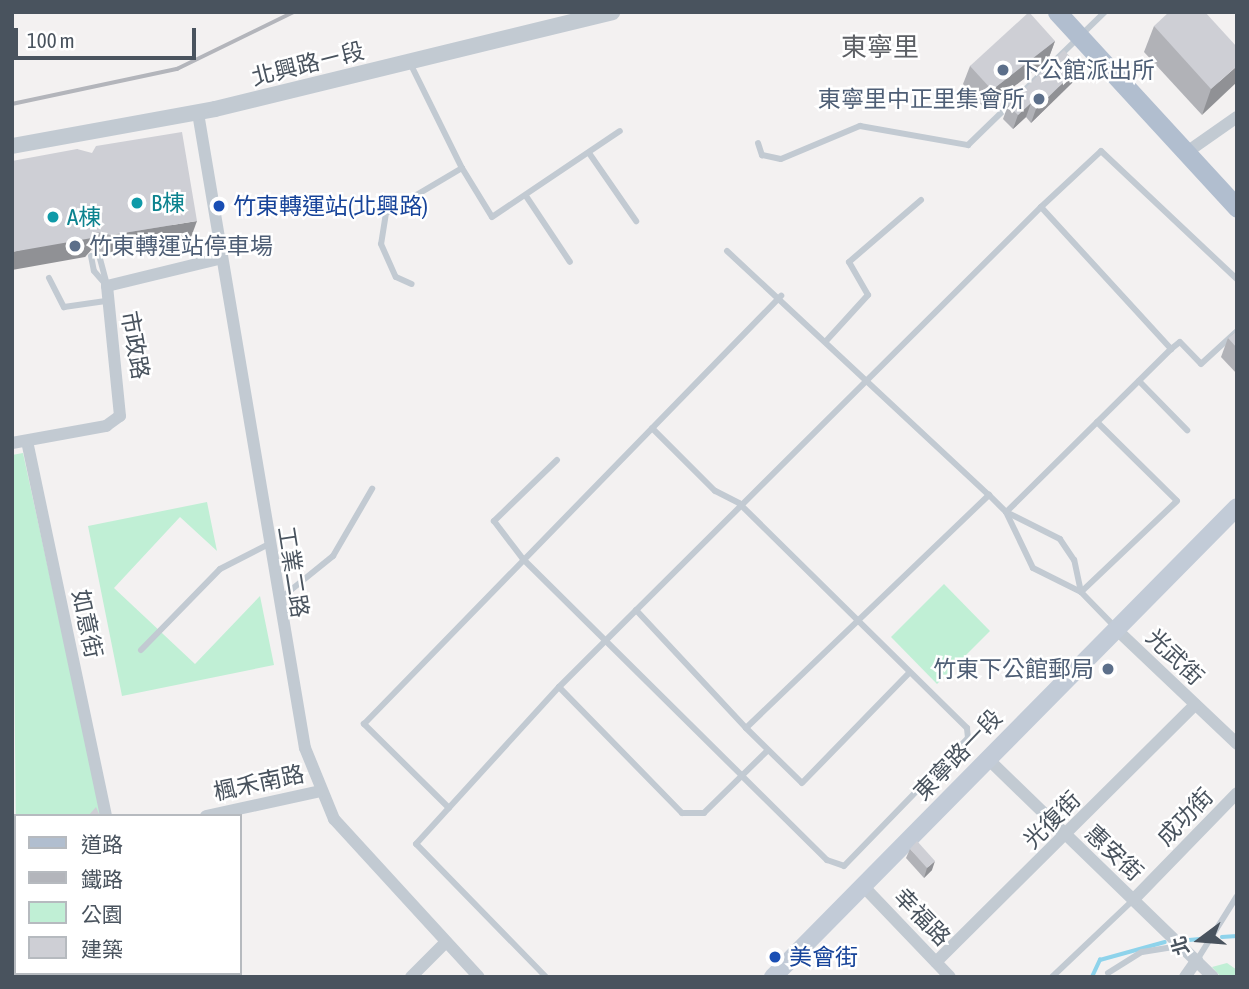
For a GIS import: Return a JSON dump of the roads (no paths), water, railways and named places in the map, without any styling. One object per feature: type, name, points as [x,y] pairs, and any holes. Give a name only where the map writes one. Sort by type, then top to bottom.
[{"type":"main road","points":[[1057,12],[1076,36],[1237,208]]},
{"type":"main road","name":"東寧路一段","points":[[773,977],[1237,508]]},
{"type":"street","name":"北興路ㄧ段","points":[[12,146],[73,143],[612,12]]},
{"type":"street","name":"工業二路","points":[[198,113],[292,704],[321,791],[334,819],[479,977]]},
{"type":"street","points":[[1187,152],[1237,117]]},
{"type":"street","name":"市政路","points":[[12,443],[106,426],[120,416],[123,397],[106,301],[107,286],[222,258]]},
{"type":"street","name":"如意街","points":[[27,441],[106,814]]},
{"type":"street","name":"光武街","points":[[1116,629],[1237,744]]},
{"type":"street","name":"光復街","points":[[936,962],[1065,837],[1195,705]]},
{"type":"street","name":"惠安街","points":[[988,760],[1213,977]]},
{"type":"street","name":"楓禾南路","points":[[215,814],[321,791]]},
{"type":"street","name":"成功街","points":[[1133,900],[1237,793]]},
{"type":"street","points":[[12,850],[14,865]]},
{"type":"street","name":"幸福路","points":[[864,887],[950,977]]},
{"type":"street","points":[[411,977],[446,942]]},
{"type":"street","points":[[1185,977],[1198,960]]},
{"type":"lane","points":[[758,143],[762,155],[781,159],[860,126],[968,145],[1076,36],[1105,12]]},
{"type":"lane","points":[[410,63],[462,168],[492,217],[620,131]]},
{"type":"lane","points":[[546,977],[416,844],[559,687],[607,641],[739,503],[1101,151],[1237,278]]},
{"type":"lane","points":[[589,153],[636,221]]},
{"type":"lane","points":[[412,284],[396,277],[381,244],[386,213],[462,168]]},
{"type":"lane","points":[[526,195],[570,262]]},
{"type":"lane","points":[[827,340],[868,295],[849,262],[921,201]]},
{"type":"lane","points":[[1041,207],[1171,349]]},
{"type":"lane","points":[[727,251],[781,296],[1006,512],[1060,539],[1074,560],[1081,592]]},
{"type":"lane","points":[[99,255],[107,286]]},
{"type":"lane","points":[[91,256],[93,271],[107,286]]},
{"type":"lane","points":[[49,278],[64,307],[106,301]]},
{"type":"lane","points":[[449,808],[364,724],[781,296]]},
{"type":"lane","points":[[1006,512],[1171,349],[1180,342],[1201,364],[1237,331]]},
{"type":"lane","points":[[1139,381],[1187,430]]},
{"type":"lane","points":[[1081,592],[1177,501],[1097,422]]},
{"type":"lane","points":[[557,460],[494,521],[523,559],[827,860],[844,866],[968,738],[967,728],[739,503],[715,491],[652,428]]},
{"type":"lane","points":[[277,601],[333,556],[372,489]]},
{"type":"lane","points":[[746,728],[989,495]]},
{"type":"lane","points":[[1006,512],[1033,568],[1081,592],[1116,629]]},
{"type":"lane","points":[[141,650],[220,569],[267,545]]},
{"type":"lane","points":[[636,610],[767,751],[802,783],[909,673]]},
{"type":"lane","points":[[559,687],[682,813],[704,813],[767,751]]},
{"type":"lane","points":[[1198,960],[1237,896]]},
{"type":"lane","points":[[1052,977],[1133,900]]},
{"type":"lane","points":[[1108,973],[1142,952],[1182,946]]},
{"type":"waterway","points":[[1222,937],[1237,936]]},
{"type":"waterway","points":[[1189,940],[1200,939]]},
{"type":"waterway","points":[[1092,977],[1100,960],[1165,942]]},
{"type":"railway","points":[[12,104],[177,69],[294,12]]},
{"type":"place","name":"下公館派出所","points":[[1003,70]]},
{"type":"place","name":"東寧里中正里集會所","points":[[1039,99]]},
{"type":"place","name":"B棟","points":[[137,203]]},
{"type":"place","name":"竹東轉運站(北興路)","points":[[219,206]]},
{"type":"place","name":"A棟","points":[[53,217]]},
{"type":"place","name":"竹東轉運站停車場","points":[[75,246]]},
{"type":"place","name":"竹東下公館郵局","points":[[1108,669]]},
{"type":"place","name":"美會街","points":[[775,957]]},
{"type":"district","name":"東寧里","points":[[880,48]]}]
